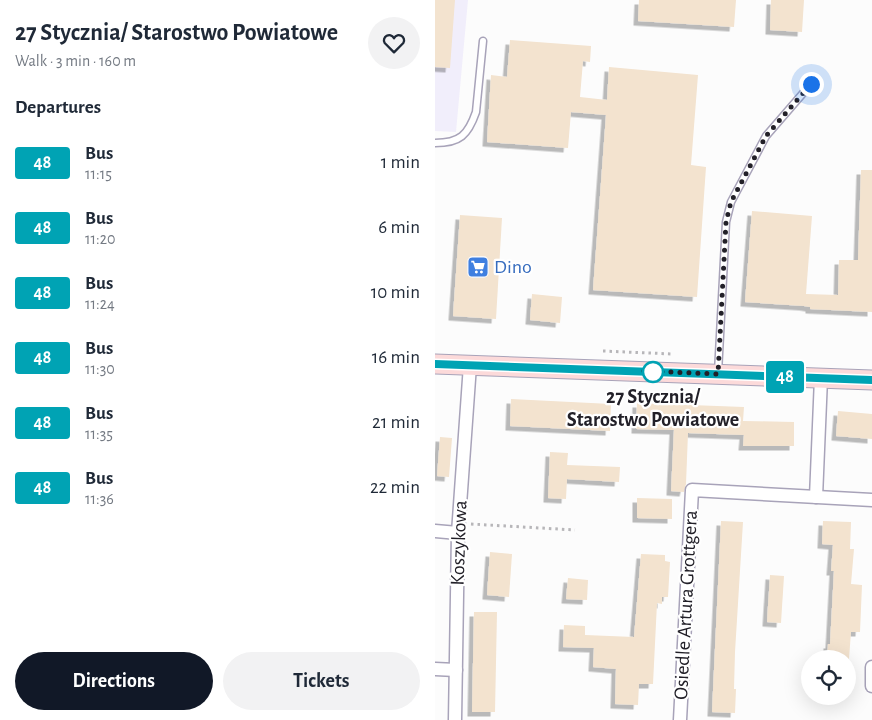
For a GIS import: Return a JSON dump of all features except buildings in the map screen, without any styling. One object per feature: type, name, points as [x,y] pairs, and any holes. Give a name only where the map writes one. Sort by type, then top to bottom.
[{"type":"main road","points":[[435,364],[872,380]]},
{"type":"street","name":"Koszykowa","points":[[455,720],[459,528],[469,366]]},
{"type":"street","points":[[816,497],[821,378]]},
{"type":"street","name":"Osiedle Artura Grottgera","points":[[679,720],[692,490],[872,500]]},
{"type":"street","points":[[435,532],[459,528]]},
{"type":"street","points":[[872,667],[872,686]]},
{"type":"street","points":[[435,669],[456,670]]},
{"type":"lane","points":[[435,143],[447,143],[458,140],[472,123],[476,112],[483,40]]},
{"type":"lane","points":[[718,374],[726,222],[731,202],[766,136],[811,84]]},
{"type":"path","points":[[459,528],[575,530]]},
{"type":"shaded area","points":[[435,0],[468,0],[456,132],[435,131]]},
{"type":"bus line","name":"48","points":[[435,364],[872,380]]},
{"type":"place","name":"Dino","points":[[478,267]]},
{"type":"place","name":"27 Stycznia/ Starostwo Powiatowe","points":[[653,372]]},
{"type":"route","points":[[653,372],[644,371],[718,374],[726,222],[731,202],[766,136],[811,84]]}]
